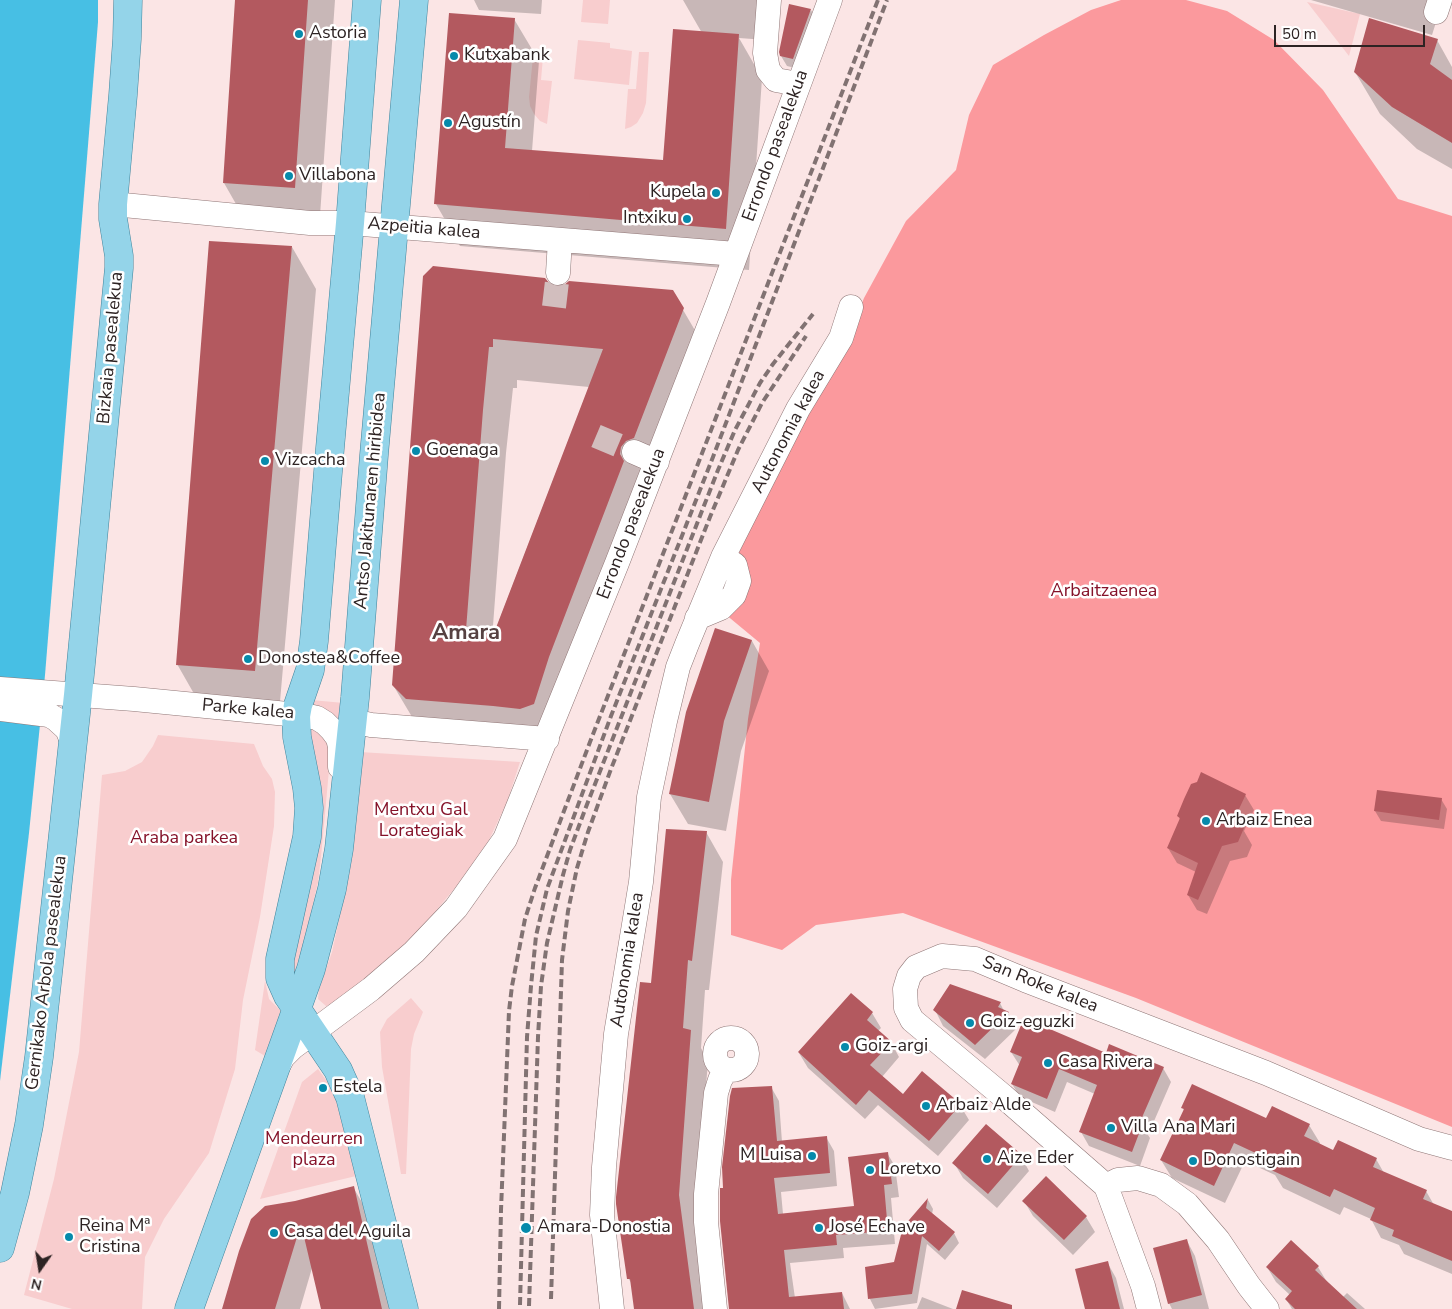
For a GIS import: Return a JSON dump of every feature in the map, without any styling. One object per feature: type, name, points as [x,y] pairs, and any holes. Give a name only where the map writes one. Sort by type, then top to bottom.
[{"type":"main road","name":"Bizkaia pasealekua","points":[[78,695],[119,268],[113,204],[124,86],[128,0]]},
{"type":"main road","points":[[367,0],[314,641],[310,670],[296,714],[297,737],[307,788],[309,816],[306,847],[280,958],[280,978],[284,988],[299,1004],[313,1032],[338,1070],[350,1097],[404,1309]]},
{"type":"main road","name":"Antso Jakitunaren hiribidea","points":[[276,1068],[314,961],[332,889],[339,849],[353,720],[414,0]]},
{"type":"main road","name":"Gernikako Arbola pasealekua","points":[[0,1248],[15,1193],[29,1125],[39,1057],[78,695]]},
{"type":"main road","points":[[189,1309],[276,1068]]},
{"type":"street","points":[[769,0],[765,53],[768,70],[776,80],[798,84]]},
{"type":"street","name":"Errondo pasealekua","points":[[336,1015],[371,989],[414,952],[456,908],[505,839],[718,303],[830,0]]},
{"type":"street","name":"Azpeitia kalea","points":[[113,204],[310,223],[350,223],[736,254]]},
{"type":"street","points":[[558,273],[560,240]]},
{"type":"street","name":"Autonomia kalea","points":[[612,1309],[602,1215],[604,1167],[616,1034],[639,891],[649,797],[665,721],[678,667],[697,618],[721,608],[734,595],[740,581],[735,565],[723,557],[798,409],[841,338],[851,306]]},
{"type":"street","points":[[634,452],[656,462]]},
{"type":"street","points":[[0,689],[42,703],[49,715],[62,723],[67,729],[73,743]]},
{"type":"street","name":"Parke kalea","points":[[42,703],[78,695],[296,714],[317,718],[326,723],[338,738],[341,758],[338,793],[344,808]]},
{"type":"street","points":[[0,709],[42,703]]},
{"type":"street","points":[[353,720],[371,725],[546,738]]},
{"type":"street","name":"San Roke kalea","points":[[1149,1309],[1143,1286],[1106,1186],[1004,1096],[912,1020],[906,1008],[905,989],[909,976],[916,967],[942,956],[974,959],[1266,1073],[1420,1139],[1452,1148]]},
{"type":"street","points":[[299,1004],[315,1014],[322,1016],[336,1015]]},
{"type":"street","points":[[276,1068],[293,1047],[336,1015]]},
{"type":"street","points":[[715,1309],[706,1222],[706,1194],[716,1093],[720,1080],[726,1070]]},
{"type":"street","points":[[1106,1186],[1118,1180],[1138,1178],[1161,1185],[1187,1204],[1218,1240],[1267,1309]]},
{"type":"green space","points":[[583,0],[610,0],[608,24],[581,22]]},
{"type":"green space","name":"Arbaitzaenea","points":[[1121,0],[1186,0],[1227,11],[1274,40],[1323,90],[1398,199],[1452,216],[1452,1127],[1136,998],[903,913],[816,925],[782,950],[731,935],[731,880],[748,719],[760,643],[725,614],[736,550],[804,416],[840,359],[864,298],[906,221],[956,170],[969,115],[993,65],[1091,10]]},
{"type":"green space","points":[[1307,2],[1360,14],[1349,56]]},
{"type":"green space","points":[[578,40],[610,43],[610,48],[632,51],[629,85],[574,79]]},
{"type":"green space","points":[[639,52],[649,52],[646,103],[637,123],[625,129],[628,89],[636,89]]},
{"type":"green space","points":[[533,56],[543,57],[541,80],[552,81],[547,124],[540,121],[530,106],[529,97]]},
{"type":"green space","points":[[311,700],[344,703],[342,722],[322,707],[311,705]]},
{"type":"green space","points":[[309,729],[313,729],[321,734],[326,741],[330,751],[330,759],[318,882],[305,939],[294,974],[292,973]]},
{"type":"green space","name":"Araba parkea","points":[[158,735],[254,744],[263,766],[272,779],[275,792],[274,826],[260,917],[243,1000],[235,1069],[209,1153],[164,1219],[145,1257],[142,1309],[72,1309],[24,1295],[54,1179],[79,1052],[102,775],[125,771],[142,762]]},
{"type":"green space","name":"Mentxu Gal Lorategiak","points":[[360,752],[520,762],[507,802],[489,840],[459,883],[419,931],[340,1004],[326,1006],[318,999],[319,989],[332,952],[347,883]]},
{"type":"green space","points":[[265,981],[269,999],[281,1011],[265,1056],[255,1050]]},
{"type":"green space","points":[[411,998],[423,1012],[414,1034],[411,1049],[406,1174],[401,1174],[382,1067],[380,1032],[387,1019]]},
{"type":"green space","name":"Mendeurren plaza","points":[[318,1069],[337,1095],[356,1176],[260,1199],[302,1082]]},
{"type":"water","points":[[0,0],[98,0],[98,22],[45,675],[29,833],[0,1081]]},
{"type":"building","points":[[235,0],[308,0],[295,188],[223,183]]},
{"type":"building","points":[[789,4],[811,9],[793,59],[780,56],[779,52]]},
{"type":"building","points":[[449,13],[515,18],[505,148],[663,160],[673,29],[739,34],[726,229],[434,204]]},
{"type":"building","points":[[1369,18],[1438,39],[1430,64],[1452,80],[1452,143],[1392,107],[1354,72]]},
{"type":"building","points":[[209,241],[292,246],[255,671],[176,665]]},
{"type":"building","points":[[433,266],[545,278],[550,284],[557,287],[569,281],[673,290],[684,308],[634,438],[626,441],[621,447],[620,454],[624,461],[549,657],[534,704],[520,709],[406,699],[392,685],[423,276]],"holes":[[[493,339],[603,349],[494,633],[466,630],[489,347],[493,347]]]},
{"type":"building","points":[[715,628],[752,640],[724,721],[709,802],[669,794],[686,712]]},
{"type":"building","name":"Arbaiz Enea","points":[[1201,772],[1246,794],[1232,824],[1244,828],[1238,842],[1222,846],[1198,900],[1187,895],[1198,863],[1167,848],[1180,818],[1177,816],[1184,799],[1191,784],[1197,782]]},
{"type":"building","points":[[1377,790],[1442,798],[1439,820],[1374,811]]},
{"type":"building","points":[[666,829],[707,831],[692,961],[688,960],[683,1028],[691,1030],[679,1195],[694,1309],[634,1309],[630,1279],[627,1279],[616,1197],[640,982],[651,983]]},
{"type":"building","name":"Goiz-eguzki","points":[[950,984],[1001,1002],[998,1007],[1009,1012],[975,1045],[933,1010]]},
{"type":"building","name":"Goiz-argi","points":[[851,993],[873,1012],[867,1020],[892,1042],[870,1065],[903,1094],[922,1071],[961,1104],[929,1141],[869,1090],[856,1105],[798,1052]]},
{"type":"building","points":[[1024,1018],[1106,1053],[1109,1044],[1164,1067],[1140,1122],[1143,1123],[1132,1152],[1079,1132],[1097,1085],[1059,1069],[1047,1099],[1011,1084],[1022,1057],[1010,1052]]},
{"type":"building","points":[[1192,1084],[1266,1118],[1272,1106],[1310,1124],[1304,1136],[1333,1150],[1338,1140],[1377,1158],[1373,1167],[1427,1190],[1423,1199],[1452,1211],[1452,1261],[1392,1236],[1394,1230],[1370,1220],[1375,1208],[1334,1189],[1330,1197],[1271,1170],[1275,1162],[1234,1143],[1214,1186],[1160,1160],[1184,1109],[1181,1108]]},
{"type":"building","points":[[772,1086],[777,1141],[827,1136],[830,1173],[774,1178],[778,1214],[854,1206],[848,1157],[888,1152],[892,1184],[884,1185],[888,1231],[836,1235],[837,1245],[784,1250],[789,1297],[842,1292],[844,1309],[729,1309],[720,1221],[720,1188],[723,1188],[722,1167],[730,1096],[732,1088]]},
{"type":"building","name":"Aize Eder","points":[[986,1124],[1022,1155],[988,1194],[952,1163]]},
{"type":"building","points":[[1046,1176],[1087,1216],[1064,1240],[1022,1201]]},
{"type":"building","points":[[354,1186],[382,1309],[321,1309],[301,1224],[275,1309],[222,1309],[239,1251],[251,1219],[265,1206],[295,1201]]},
{"type":"building","points":[[928,1198],[926,1208],[955,1232],[939,1251],[922,1236],[912,1294],[868,1299],[865,1267],[894,1262],[903,1227]]},
{"type":"building","points":[[1187,1239],[1202,1295],[1168,1304],[1153,1248]]},
{"type":"building","points":[[1291,1240],[1319,1266],[1315,1270],[1357,1309],[1295,1309],[1285,1299],[1292,1291],[1266,1267]]},
{"type":"building","points":[[1108,1261],[1120,1309],[1085,1309],[1075,1269]]},
{"type":"building","points":[[962,1290],[1012,1305],[1012,1309],[956,1309]]},
{"type":"tunnel","points":[[554,307],[558,273]]},
{"type":"tunnel","points":[[596,436],[634,452]]},
{"type":"railway","points":[[499,1309],[509,1011],[525,919],[590,742],[878,0]]},
{"type":"railway","points":[[520,1305],[527,1037],[536,936],[547,889],[611,716],[713,457],[887,0]]},
{"type":"railway","points":[[529,1306],[541,986],[547,943],[570,850],[735,430],[760,383],[813,314]]},
{"type":"railway","points":[[551,1299],[562,960],[568,911],[577,868],[611,769],[738,450],[762,403],[806,336]]},
{"type":"place","name":"Astoria","points":[[299,34]]},
{"type":"place","name":"Kutxabank","points":[[454,56]]},
{"type":"place","name":"Agustín","points":[[448,123]]},
{"type":"place","name":"Villabona","points":[[289,176]]},
{"type":"place","name":"Kupela","points":[[716,193]]},
{"type":"place","name":"Intxiku","points":[[687,219]]},
{"type":"place","name":"Goenaga","points":[[416,451]]},
{"type":"place","name":"Vizcacha","points":[[265,461]]},
{"type":"place","name":"Donostea&Coffee","points":[[248,659]]},
{"type":"place","name":"Arbaiz Enea","points":[[1206,821]]},
{"type":"place","name":"Goiz-eguzki","points":[[970,1023]]},
{"type":"place","name":"Goiz-argi","points":[[845,1047]]},
{"type":"place","name":"Casa Rivera","points":[[1048,1063]]},
{"type":"place","name":"Estela","points":[[323,1088]]},
{"type":"place","name":"Arbaiz Alde","points":[[926,1106]]},
{"type":"place","name":"Villa Ana Mari","points":[[1111,1128]]},
{"type":"place","name":"M Luisa","points":[[812,1156]]},
{"type":"place","name":"Aize Eder","points":[[987,1159]]},
{"type":"place","name":"Donostigain","points":[[1193,1161]]},
{"type":"place","name":"Loretxo","points":[[870,1170]]},
{"type":"place","name":"Amara-Donostia","points":[[526,1228]]},
{"type":"place","name":"José Echave","points":[[819,1228]]},
{"type":"place","name":"Casa del Aguila","points":[[274,1233]]},
{"type":"place","name":"Reina Mª Cristina","points":[[69,1237]]},
{"type":"district","name":"Amara","points":[[466,634]]}]
